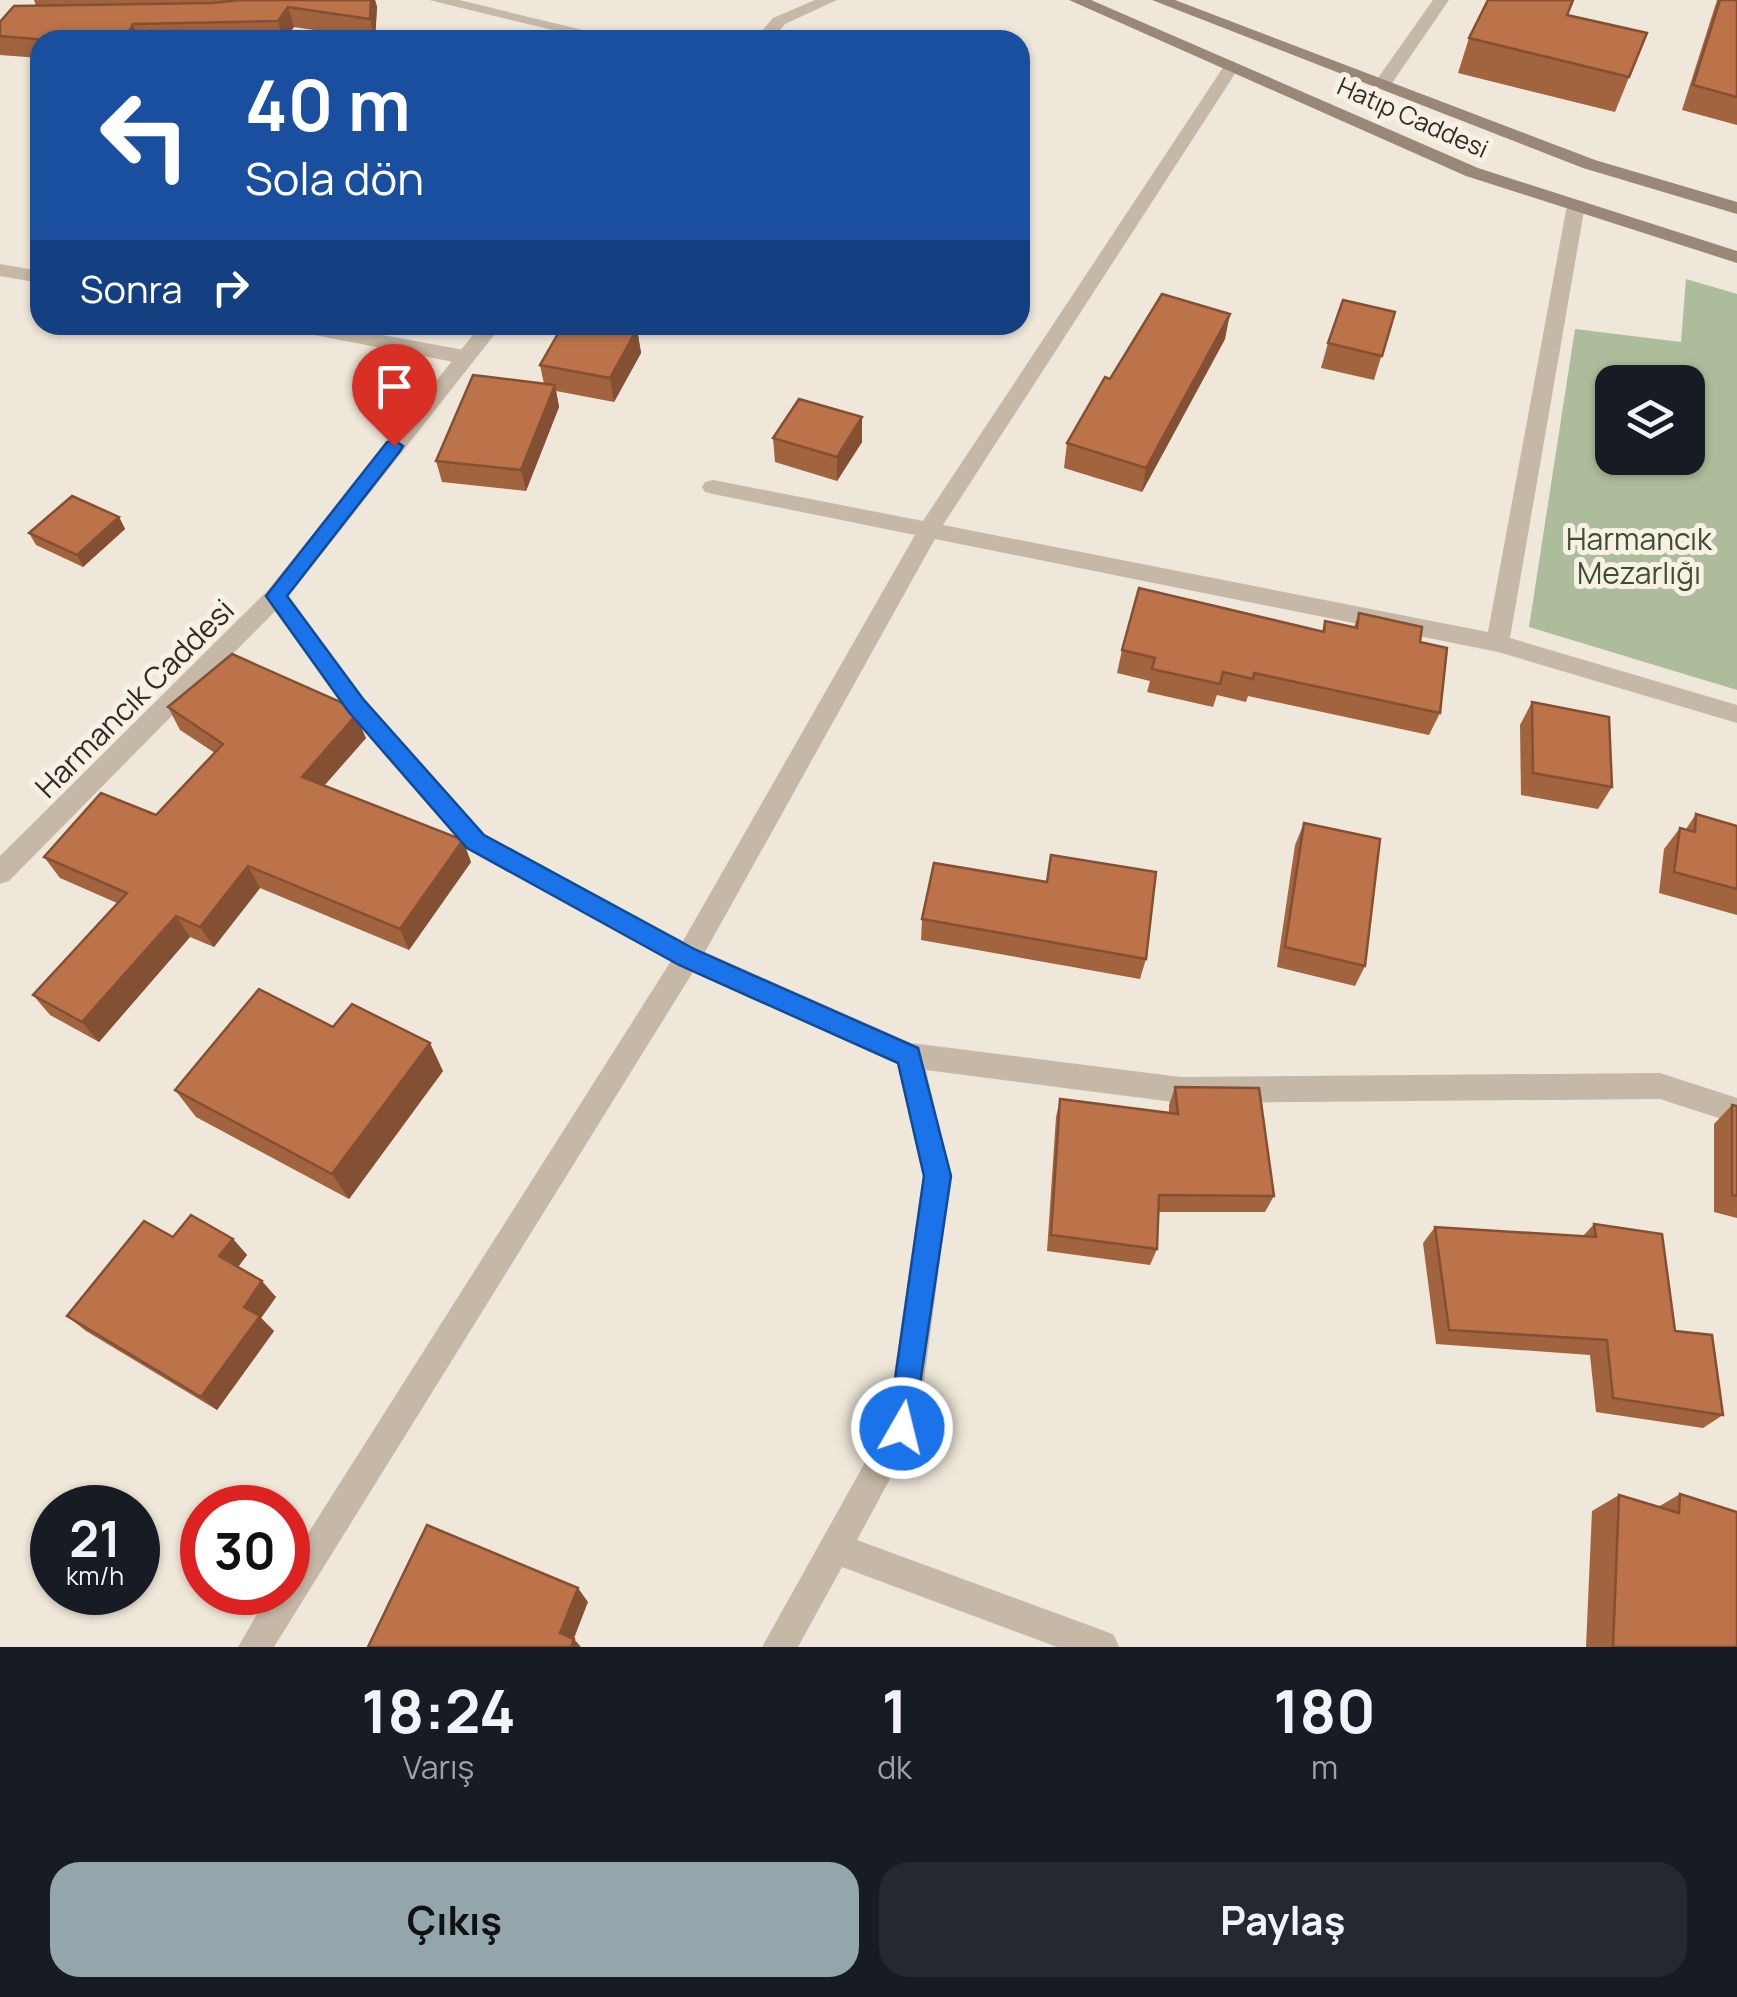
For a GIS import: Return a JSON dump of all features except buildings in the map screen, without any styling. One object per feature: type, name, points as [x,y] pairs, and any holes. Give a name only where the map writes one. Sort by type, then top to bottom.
[{"type":"main road","name":"Hatıp Caddesi","points":[[1077,0],[1472,172],[1737,257]]},
{"type":"main road","name":"Hatıp Caddesi","points":[[1160,0],[1588,164],[1737,208]]},
{"type":"street","points":[[437,0],[571,30]]},
{"type":"street","points":[[779,21],[780,0]]},
{"type":"street","points":[[771,30],[779,21],[830,0]]},
{"type":"street","points":[[1382,85],[1440,0]]},
{"type":"street","points":[[255,1647],[688,957],[928,531],[1232,66]]},
{"type":"street","points":[[1498,643],[1576,205]]},
{"type":"street","points":[[3,272],[30,276]]},
{"type":"street","points":[[347,335],[464,357]]},
{"type":"street","name":"Harmancık Caddesi","points":[[0,873],[276,596],[483,335]]},
{"type":"street","points":[[714,487],[1498,643],[1737,714]]},
{"type":"street","points":[[276,596],[356,705],[476,842],[688,957],[909,1056],[1181,1090],[1660,1086],[1737,1111]]},
{"type":"street","points":[[779,1647],[902,1428],[938,1176],[909,1056]]},
{"type":"street","points":[[835,1548],[1102,1647]]},
{"type":"green space","name":"Harmancık Mezarlığı","points":[[1686,279],[1737,294],[1737,690],[1529,627],[1575,329],[1681,342]]},
{"type":"route","points":[[394,446],[276,596],[356,705],[476,842],[688,957],[909,1056],[938,1176],[902,1428]]}]
